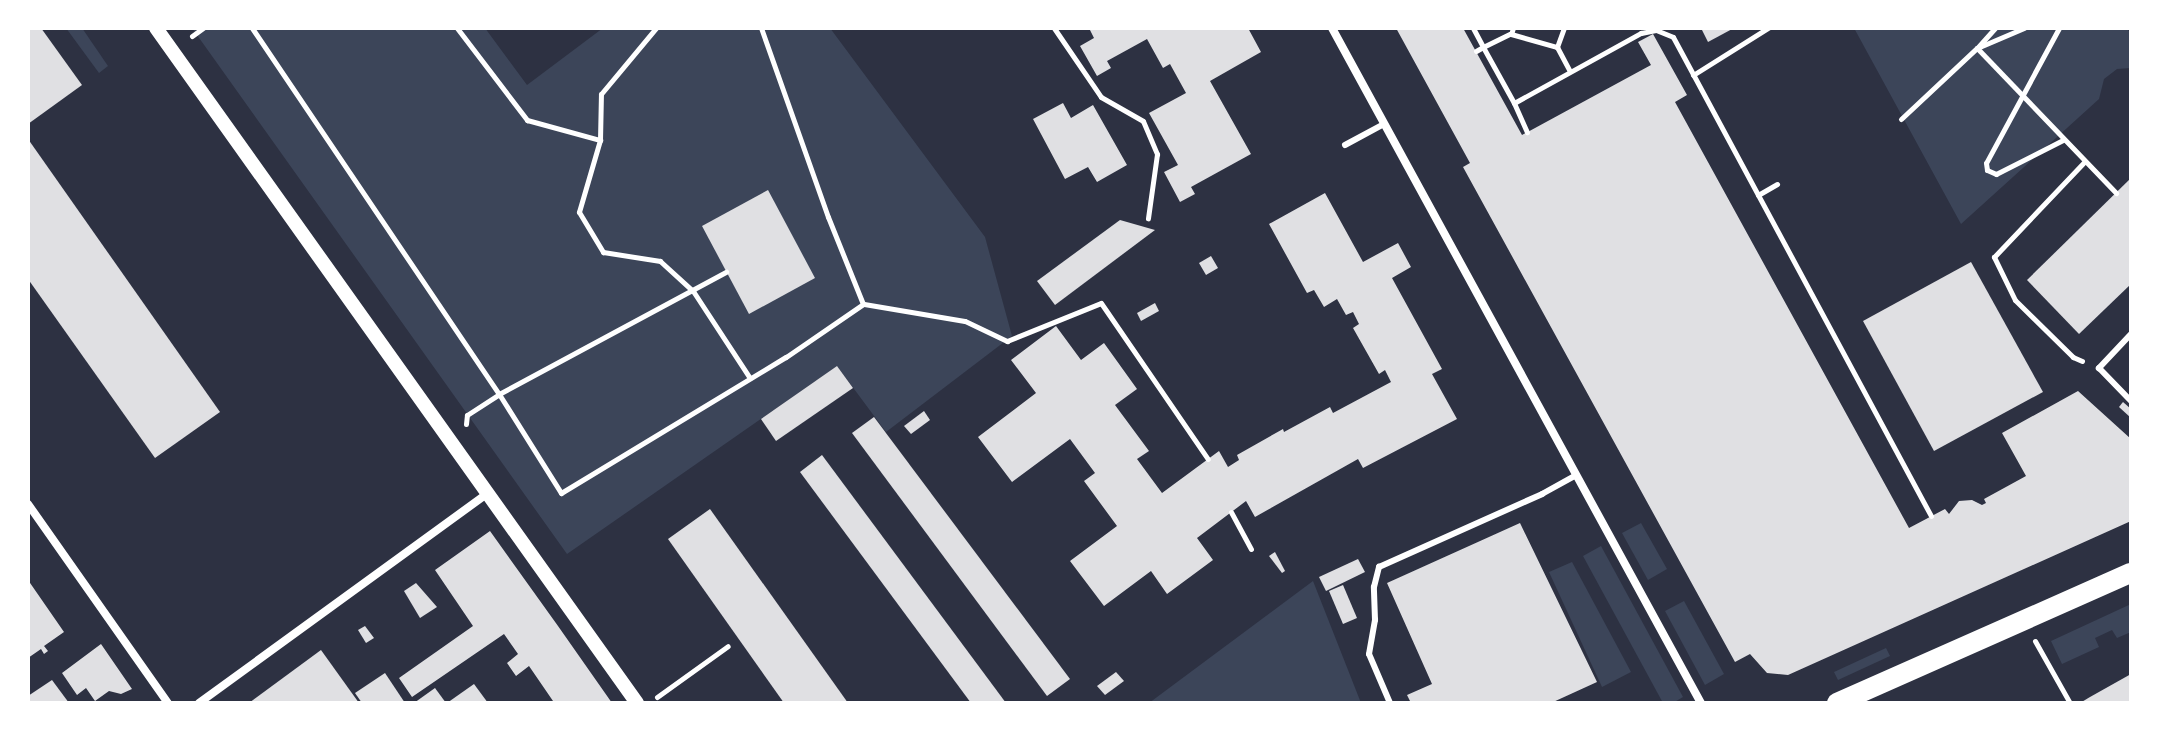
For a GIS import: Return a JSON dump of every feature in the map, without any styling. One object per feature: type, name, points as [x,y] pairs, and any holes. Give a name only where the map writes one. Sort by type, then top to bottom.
[{"type":"main road","points":[[1837,703],[1870,696],[2023,621],[2131,573]]},
{"type":"street","points":[[156,28],[637,703]]},
{"type":"street","points":[[1332,28],[1701,703]]},
{"type":"street","points":[[199,703],[487,494]]},
{"type":"street","points":[[28,504],[168,703]]},
{"type":"lane","points":[[1345,145],[1384,124]]},
{"type":"lane","points":[[2131,334],[2099,368],[2131,401]]},
{"type":"lane","points":[[1390,703],[1369,654],[1379,567],[1542,494],[1575,476]]},
{"type":"path","points":[[192,36],[203,28]]},
{"type":"path","points":[[252,28],[499,394],[561,493],[750,378],[863,304],[965,321],[1007,341],[1101,303],[1208,459]]},
{"type":"path","points":[[457,28],[527,120],[600,140]]},
{"type":"path","points":[[656,28],[601,94],[600,140],[579,212],[603,252],[660,261],[693,291],[750,378]]},
{"type":"path","points":[[761,28],[828,217],[863,304]]},
{"type":"path","points":[[1054,28],[1101,97],[1143,121],[1157,154],[1148,218]]},
{"type":"path","points":[[1473,28],[1527,132]]},
{"type":"path","points":[[1557,47],[1564,28]]},
{"type":"path","points":[[1693,75],[1768,28]]},
{"type":"path","points":[[1901,119],[1995,28]]},
{"type":"path","points":[[1977,48],[2024,28]]},
{"type":"path","points":[[2059,28],[1986,163],[1987,170],[1996,174],[2063,140]]},
{"type":"path","points":[[1514,103],[1640,30],[1656,30],[1673,37],[1931,516]]},
{"type":"path","points":[[1476,51],[1512,31],[1557,47],[1570,71]]},
{"type":"path","points":[[1977,48],[2116,193]]},
{"type":"path","points":[[2085,161],[1994,257],[2015,300],[2073,357],[2099,368]]},
{"type":"path","points":[[1758,195],[1777,184]]},
{"type":"path","points":[[464,461],[467,415],[499,394],[726,272]]},
{"type":"path","points":[[1231,512],[1251,549]]},
{"type":"path","points":[[2023,621],[2070,703]]},
{"type":"path","points":[[650,703],[728,646]]},
{"type":"shaded area","points":[[66,28],[82,28],[108,66],[99,73]]},
{"type":"shaded area","points":[[192,28],[485,28],[527,85],[603,28],[830,28],[985,237],[1012,336],[886,432],[837,366],[567,554]]},
{"type":"shaded area","points":[[1854,28],[2126,28],[2131,33],[2131,68],[2117,69],[2104,79],[2099,99],[1961,224]]},
{"type":"shaded area","points":[[1641,523],[1667,569],[1648,580],[1622,533]]},
{"type":"shaded area","points":[[1601,546],[1683,697],[1673,703],[1663,703],[1583,556]]},
{"type":"shaded area","points":[[1572,562],[1631,672],[1602,687],[1549,572]]},
{"type":"shaded area","points":[[1313,581],[1361,703],[1149,703]]},
{"type":"shaded area","points":[[1684,601],[1724,674],[1705,685],[1665,611]]},
{"type":"shaded area","points":[[2131,604],[2131,632],[2117,638],[2112,630],[2095,638],[2099,647],[2062,664],[2051,641]]},
{"type":"shaded area","points":[[1886,648],[1890,656],[1838,680],[1834,672]]},
{"type":"building","points":[[28,28],[41,28],[82,85],[28,124]]},
{"type":"building","points":[[1089,28],[1248,28],[1261,52],[1210,81],[1251,154],[1191,187],[1195,194],[1180,202],[1164,172],[1178,165],[1149,113],[1186,93],[1170,64],[1163,68],[1147,39],[1107,61],[1111,68],[1097,76],[1080,46],[1094,38]]},
{"type":"building","points":[[1396,28],[1463,28],[1522,135],[1651,65],[1638,42],[1653,34],[1687,95],[1675,102],[1909,528],[1945,509],[1949,514],[1959,501],[1972,500],[1982,505],[1986,503],[1984,499],[2026,476],[2002,433],[2078,391],[2131,439],[2131,521],[1788,675],[1767,673],[1750,654],[1735,662],[1463,167],[1470,163]]},
{"type":"building","points":[[1701,28],[1734,28],[1708,42]]},
{"type":"building","points":[[1063,103],[1071,118],[1093,105],[1127,165],[1097,182],[1088,167],[1065,179],[1033,119]]},
{"type":"building","points":[[28,139],[220,412],[155,458],[28,279]]},
{"type":"building","points":[[2131,178],[2131,284],[2079,334],[2027,280]]},
{"type":"building","points":[[768,190],[815,278],[749,314],[702,226]]},
{"type":"building","points":[[1325,193],[1363,262],[1398,243],[1411,267],[1392,278],[1442,369],[1432,374],[1457,419],[1363,468],[1358,459],[1255,517],[1246,501],[1197,538],[1213,560],[1167,594],[1151,571],[1104,606],[1070,561],[1117,526],[1084,481],[1095,473],[1070,439],[1012,482],[978,437],[1036,393],[1011,360],[1056,326],[1081,360],[1104,343],[1137,389],[1115,405],[1149,451],[1137,459],[1162,493],[1219,451],[1228,467],[1239,460],[1237,455],[1283,429],[1284,432],[1330,407],[1333,413],[1391,382],[1385,370],[1379,374],[1353,328],[1359,324],[1353,312],[1346,315],[1337,299],[1324,307],[1314,290],[1307,293],[1269,224]]},
{"type":"building","points":[[1120,220],[1155,230],[1055,305],[1037,281]]},
{"type":"building","points":[[1211,256],[1218,268],[1206,275],[1199,263]]},
{"type":"building","points":[[1971,262],[2043,392],[1934,451],[1863,321]]},
{"type":"building","points":[[1155,303],[1159,311],[1141,321],[1137,313]]},
{"type":"building","points":[[837,366],[853,388],[776,441],[761,419]]},
{"type":"building","points":[[2123,402],[2131,409],[2131,418],[2119,407]]},
{"type":"building","points":[[924,411],[930,420],[911,434],[904,426]]},
{"type":"building","points":[[874,417],[1070,679],[1047,696],[852,433]]},
{"type":"building","points":[[822,455],[1006,703],[971,703],[800,472]]},
{"type":"building","points":[[710,509],[848,703],[784,703],[668,539]]},
{"type":"building","points":[[1520,523],[1597,682],[1551,703],[1411,703],[1407,695],[1432,684],[1387,583]]},
{"type":"building","points":[[490,531],[612,703],[550,703],[553,701],[529,666],[516,676],[507,663],[518,654],[504,634],[412,697],[399,678],[473,626],[435,570]]},
{"type":"building","points":[[1275,552],[1285,571],[1282,573],[1269,556]]},
{"type":"building","points":[[1358,559],[1365,572],[1326,591],[1319,577]]},
{"type":"building","points":[[28,580],[64,632],[44,646],[48,651],[44,654],[41,649],[28,658]]},
{"type":"building","points":[[416,583],[437,607],[420,618],[404,591]]},
{"type":"building","points":[[1343,585],[1357,618],[1343,624],[1329,591]]},
{"type":"building","points":[[365,626],[374,638],[366,643],[358,630]]},
{"type":"building","points":[[101,644],[132,689],[121,694],[109,691],[95,701],[86,688],[77,695],[62,673]]},
{"type":"building","points":[[321,650],[359,703],[249,703]]},
{"type":"building","points":[[1116,672],[1124,681],[1105,695],[1097,686]]},
{"type":"building","points":[[385,673],[405,703],[362,703],[355,693]]},
{"type":"building","points":[[2131,674],[2131,703],[2080,703],[2090,697]]},
{"type":"building","points":[[52,680],[69,703],[28,703],[28,696]]},
{"type":"building","points":[[474,684],[488,703],[447,703]]},
{"type":"building","points":[[435,688],[446,703],[414,703]]}]
